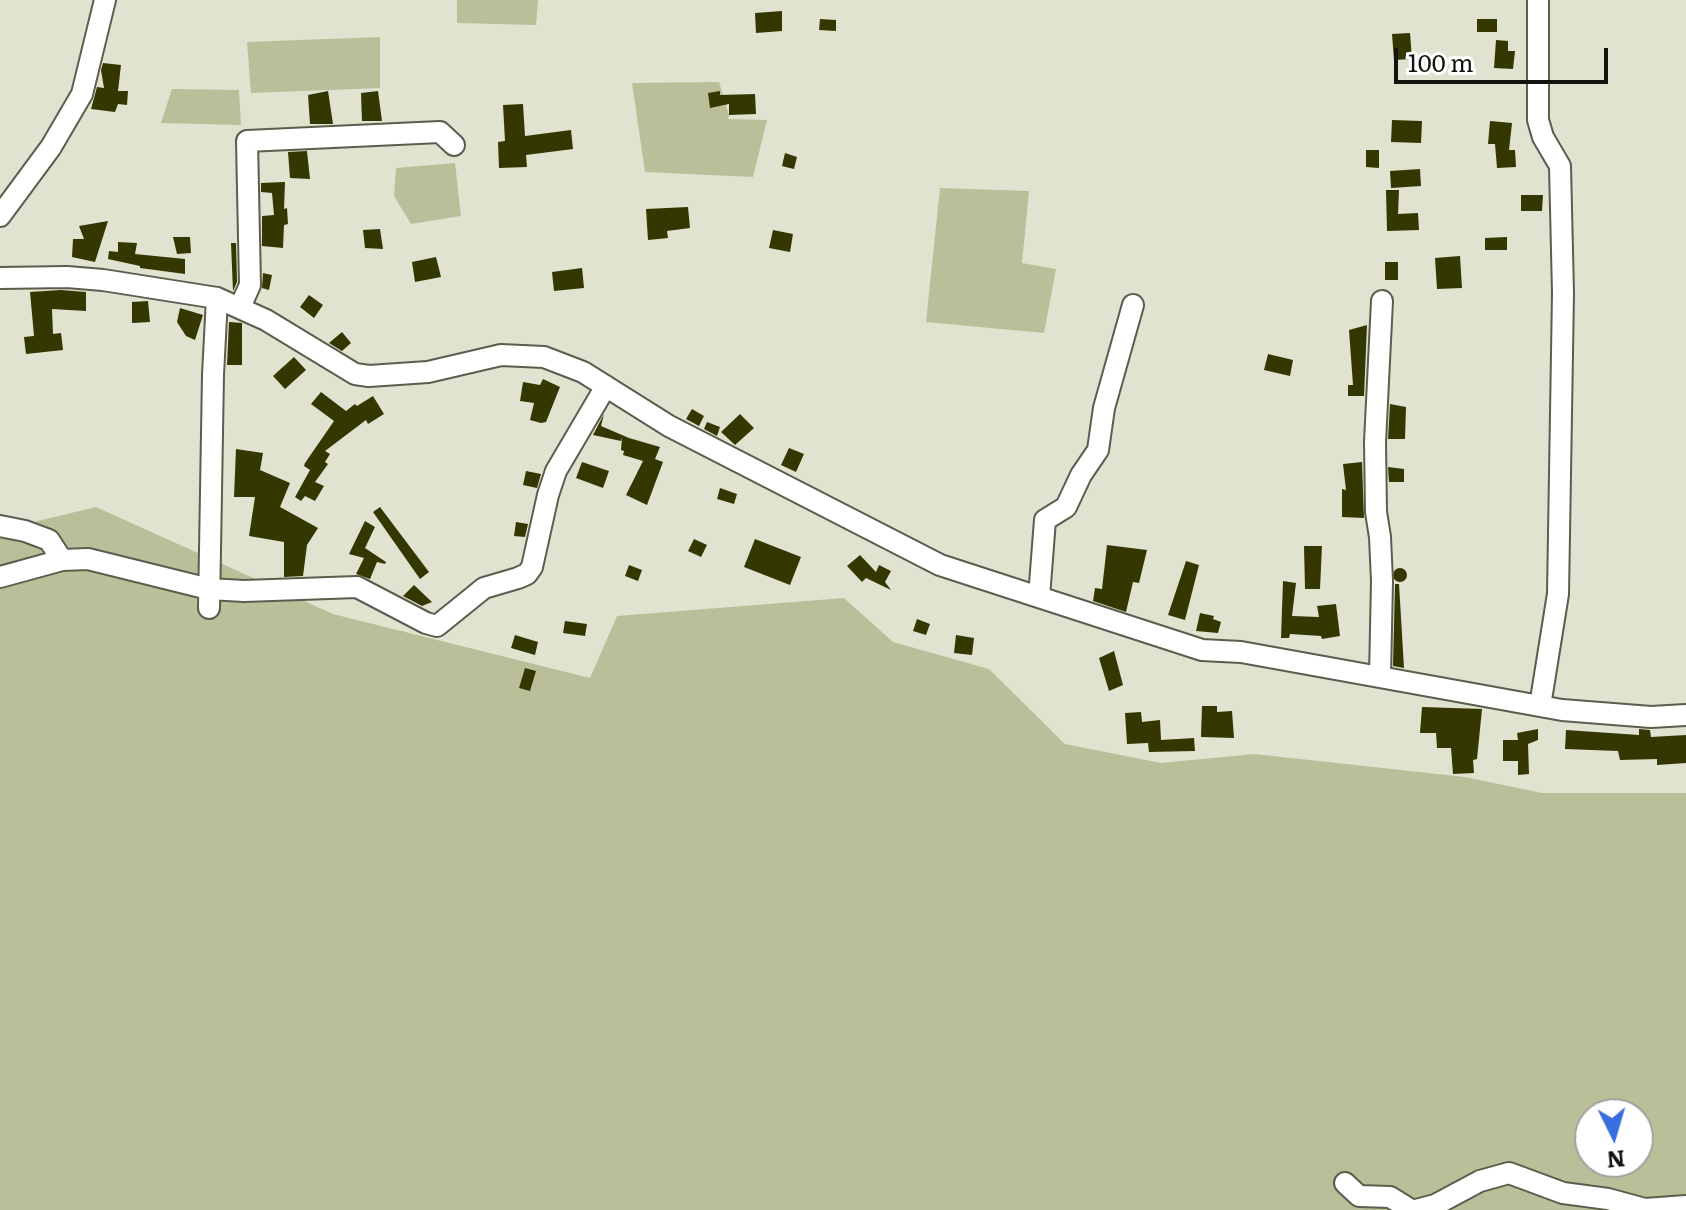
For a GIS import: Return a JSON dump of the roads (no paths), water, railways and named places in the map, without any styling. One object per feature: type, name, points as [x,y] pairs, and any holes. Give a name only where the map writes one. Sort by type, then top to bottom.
[{"type":"street","points":[[0,216],[51,147],[82,94],[105,0]]},
{"type":"street","points":[[1538,0],[1538,120],[1543,137],[1560,166],[1563,293],[1558,594],[1540,706]]},
{"type":"street","points":[[240,307],[250,285],[247,141],[440,132],[454,145]]},
{"type":"street","points":[[0,278],[103,280],[217,298],[240,307],[355,374],[428,372],[501,355],[544,357],[583,372],[669,426],[940,565],[1202,650],[1241,652],[1540,706],[1651,717],[1686,715]]},
{"type":"street","points":[[209,598],[217,298]]},
{"type":"street","points":[[1380,677],[1382,581],[1376,512],[1375,442],[1382,301]]},
{"type":"street","points":[[1039,597],[1045,520],[1066,507],[1081,475],[1098,450],[1104,408],[1133,305]]},
{"type":"street","points":[[0,577],[62,560],[88,559],[209,598],[244,591],[357,587],[437,626],[484,588],[518,578],[527,574],[532,567],[556,471],[606,386]]},
{"type":"street","points":[[0,526],[49,540],[62,560]]},
{"type":"street","points":[[1345,1183],[1359,1196],[1390,1197],[1413,1210],[1435,1205],[1480,1181],[1509,1173],[1563,1193],[1608,1199],[1645,1209],[1686,1206]]}]
